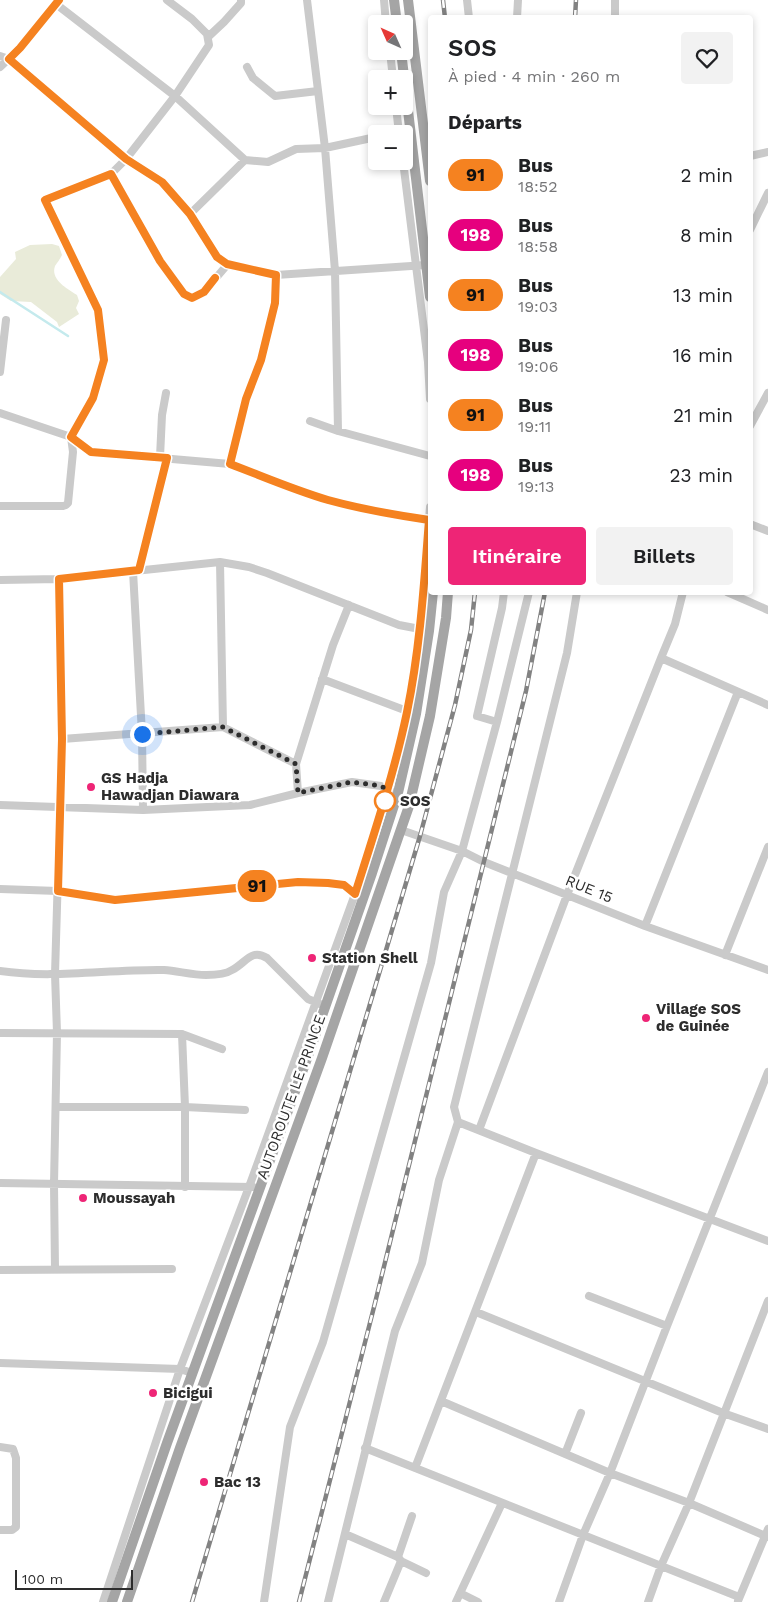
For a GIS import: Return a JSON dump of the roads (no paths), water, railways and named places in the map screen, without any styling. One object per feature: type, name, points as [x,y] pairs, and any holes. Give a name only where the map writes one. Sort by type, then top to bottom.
[{"type":"main road","points":[[394,0],[396,15]]},
{"type":"main road","points":[[408,0],[428,165]]},
{"type":"main road","points":[[402,60],[409,125]]},
{"type":"main road","points":[[413,168],[421,266],[428,290]]},
{"type":"main road","name":"AUTOROUTE LE PRINCE","points":[[112,1602],[255,1187],[360,895],[416,714],[425,630],[432,595]]},
{"type":"main road","name":"AUTOROUTE LE PRINCE","points":[[127,1602],[180,1448],[325,1049],[409,806],[430,716],[446,618],[448,595]]},
{"type":"street","points":[[0,506],[66,505],[68,503],[73,452],[71,437],[93,398],[104,360],[98,310],[45,200],[111,174],[126,159],[175,96],[209,44],[207,34],[192,19],[167,0]]},
{"type":"street","points":[[208,37],[241,3],[241,0]]},
{"type":"street","points":[[307,0],[325,148],[335,271],[338,431]]},
{"type":"street","points":[[384,0],[385,15]]},
{"type":"street","points":[[467,0],[469,15]]},
{"type":"street","points":[[517,15],[518,0]]},
{"type":"street","points":[[615,0],[615,15]]},
{"type":"street","points":[[0,67],[20,48],[58,2],[175,96],[245,160],[268,162],[296,149],[325,148],[368,139]]},
{"type":"street","points":[[0,56],[9,59],[126,159],[162,182],[190,214],[217,257],[227,264],[276,275],[421,266]]},
{"type":"street","points":[[247,67],[253,78],[275,96],[318,91]]},
{"type":"street","points":[[753,155],[768,152]]},
{"type":"street","points":[[190,214],[245,160]]},
{"type":"street","points":[[405,170],[421,266],[428,362]]},
{"type":"street","points":[[111,174],[160,261],[184,294],[192,298],[204,292],[227,264]]},
{"type":"street","points":[[753,224],[768,193]]},
{"type":"street","points":[[230,464],[246,399],[261,360],[275,303],[276,275]]},
{"type":"street","points":[[0,372],[6,320]]},
{"type":"street","points":[[143,810],[136,571],[163,458],[162,415],[166,393]]},
{"type":"street","points":[[753,420],[768,393]]},
{"type":"street","points":[[0,413],[71,437],[91,452],[230,464],[328,500],[428,520]]},
{"type":"street","points":[[310,421],[338,431],[428,455]]},
{"type":"street","points":[[753,525],[768,531]]},
{"type":"street","points":[[220,562],[223,727]]},
{"type":"street","points":[[0,580],[59,579],[220,562],[249,567],[268,573],[399,625],[425,630]]},
{"type":"street","points":[[0,805],[143,810],[250,805],[352,782],[381,786],[393,791],[407,711],[425,630],[428,564]]},
{"type":"street","points":[[55,1269],[54,1184],[58,1033],[54,974],[62,739],[59,579]]},
{"type":"street","points":[[497,722],[477,716],[504,595]]},
{"type":"street","points":[[264,1602],[290,1427],[323,1342],[431,964],[444,892],[462,851],[497,722],[528,595]]},
{"type":"street","points":[[328,1602],[395,1331],[422,1263],[439,1180],[458,1122],[454,1107],[567,653],[577,595]]},
{"type":"street","points":[[479,1130],[567,895],[675,624],[682,595]]},
{"type":"street","points":[[734,595],[768,610]]},
{"type":"street","points":[[298,793],[296,764],[333,644],[349,605]]},
{"type":"street","points":[[660,658],[768,705]]},
{"type":"street","points":[[322,679],[407,711]]},
{"type":"street","points":[[645,926],[738,692]]},
{"type":"street","points":[[62,739],[223,727],[296,764]]},
{"type":"street","name":"RUE 15","points":[[401,830],[462,851],[484,862],[645,926],[768,970]]},
{"type":"street","points":[[725,955],[768,846]]},
{"type":"street","points":[[0,889],[58,891],[115,900],[298,882],[344,885],[360,895]]},
{"type":"street","points":[[0,971],[23,974],[54,974],[165,970],[206,975],[231,971],[252,955],[260,954],[274,965],[308,999],[321,1004]]},
{"type":"street","points":[[0,1033],[182,1034],[222,1049]]},
{"type":"street","points":[[182,1034],[185,1107],[185,1187]]},
{"type":"street","points":[[559,1602],[583,1535],[610,1473],[768,1072]]},
{"type":"street","points":[[57,1107],[185,1107],[246,1110]]},
{"type":"street","points":[[458,1122],[768,1241]]},
{"type":"street","points":[[415,1468],[536,1153]]},
{"type":"street","points":[[0,1183],[255,1187],[180,1369],[103,1602]]},
{"type":"street","points":[[0,1270],[172,1269]]},
{"type":"street","points":[[589,1296],[667,1326]]},
{"type":"street","points":[[648,1602],[768,1301]]},
{"type":"street","points":[[476,1312],[723,1413],[768,1429]]},
{"type":"street","points":[[0,1363],[180,1369],[192,1373]]},
{"type":"street","points":[[366,1448],[661,1566],[738,1600],[767,1534],[610,1473],[441,1401]]},
{"type":"street","points":[[565,1454],[581,1413]]},
{"type":"street","points":[[0,1447],[13,1449],[16,1458],[16,1527],[12,1530],[0,1530]]},
{"type":"street","points":[[456,1602],[502,1503]]},
{"type":"street","points":[[384,1602],[400,1559],[412,1516]]},
{"type":"street","points":[[344,1534],[426,1573]]},
{"type":"street","points":[[460,1593],[478,1602]]},
{"type":"waterway","points":[[0,292],[68,336]]},
{"type":"railway","points":[[443,0],[445,15]]},
{"type":"railway","points":[[575,15],[576,0]]},
{"type":"railway","points":[[192,1602],[420,836],[455,705],[471,630],[475,595]]},
{"type":"railway","points":[[299,1602],[526,691],[544,595]]},
{"type":"place","name":"GS Hadja Hawadjan Diawara","points":[[91,787]]},
{"type":"place","name":"SOS","points":[[385,801]]},
{"type":"place","name":"Station Shell","points":[[312,958]]},
{"type":"place","name":"Village SOS de Guinée","points":[[646,1018]]},
{"type":"place","name":"Moussayah","points":[[83,1198]]},
{"type":"place","name":"Bicigui","points":[[153,1393]]},
{"type":"place","name":"Bac 13","points":[[204,1482]]}]
